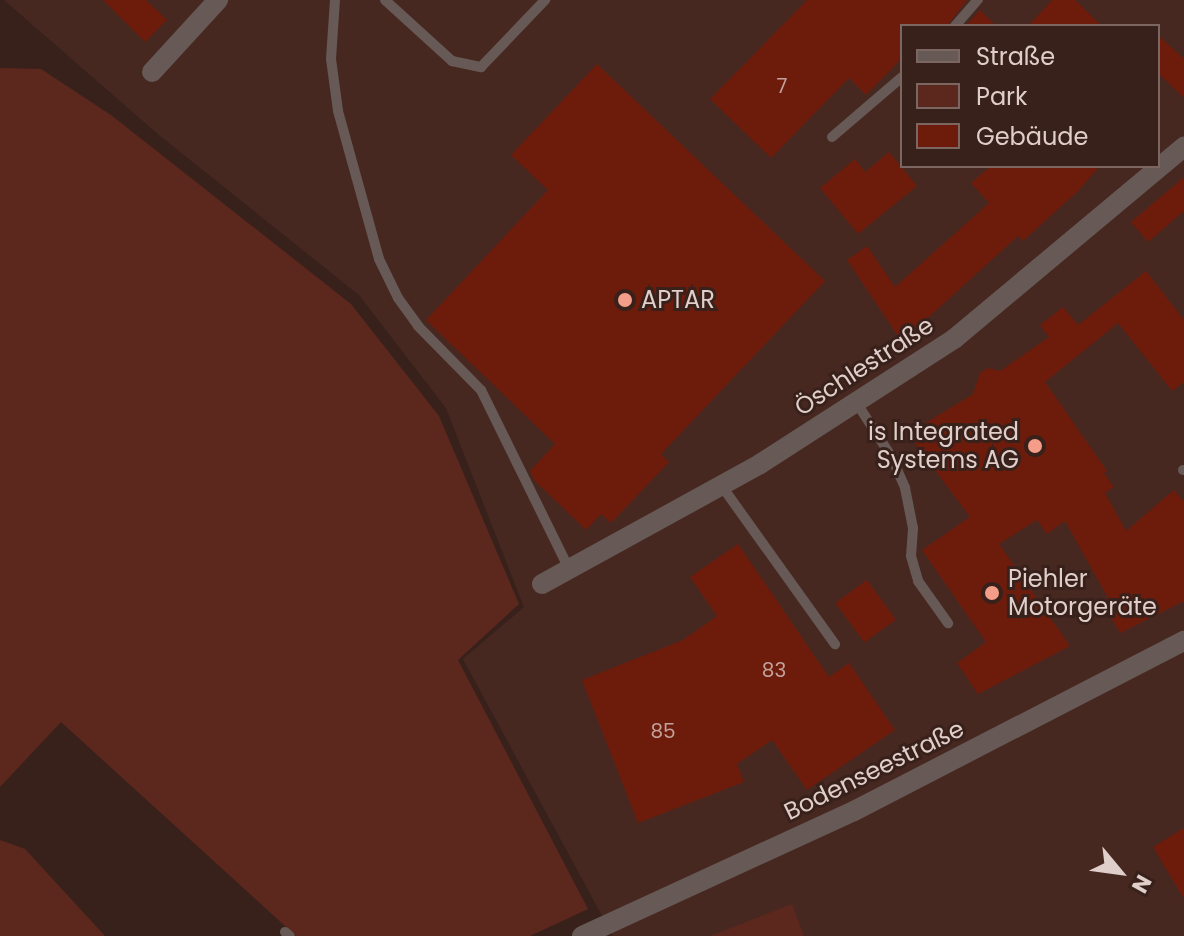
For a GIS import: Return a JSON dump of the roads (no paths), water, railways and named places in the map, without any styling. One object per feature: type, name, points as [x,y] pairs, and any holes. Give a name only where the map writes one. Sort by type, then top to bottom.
[{"type":"street","points":[[152,72],[218,0]]},
{"type":"street","name":"Öschlestraße","points":[[1160,167],[1184,147]]},
{"type":"street","name":"Öschlestraße","points":[[542,584],[721,485],[954,339],[1159,168]]},
{"type":"street","name":"Bodenseestraße","points":[[582,936],[854,811],[1184,641]]},
{"type":"lane","points":[[335,0],[331,59],[338,111],[379,259],[398,298],[418,326],[481,390],[569,569]]},
{"type":"lane","points":[[385,0],[452,61],[481,67],[545,0]]},
{"type":"lane","points":[[957,24],[978,0]]},
{"type":"lane","points":[[832,137],[900,79]]},
{"type":"lane","points":[[856,402],[891,456],[905,488],[913,528],[911,556],[918,581],[948,623]]},
{"type":"lane","points":[[721,485],[835,644]]},
{"type":"place","name":"APTAR","points":[[625,300]]},
{"type":"place","name":"is Integrated Systems AG","points":[[1035,446]]},
{"type":"place","name":"Piehler Motorgeräte","points":[[992,593]]}]
